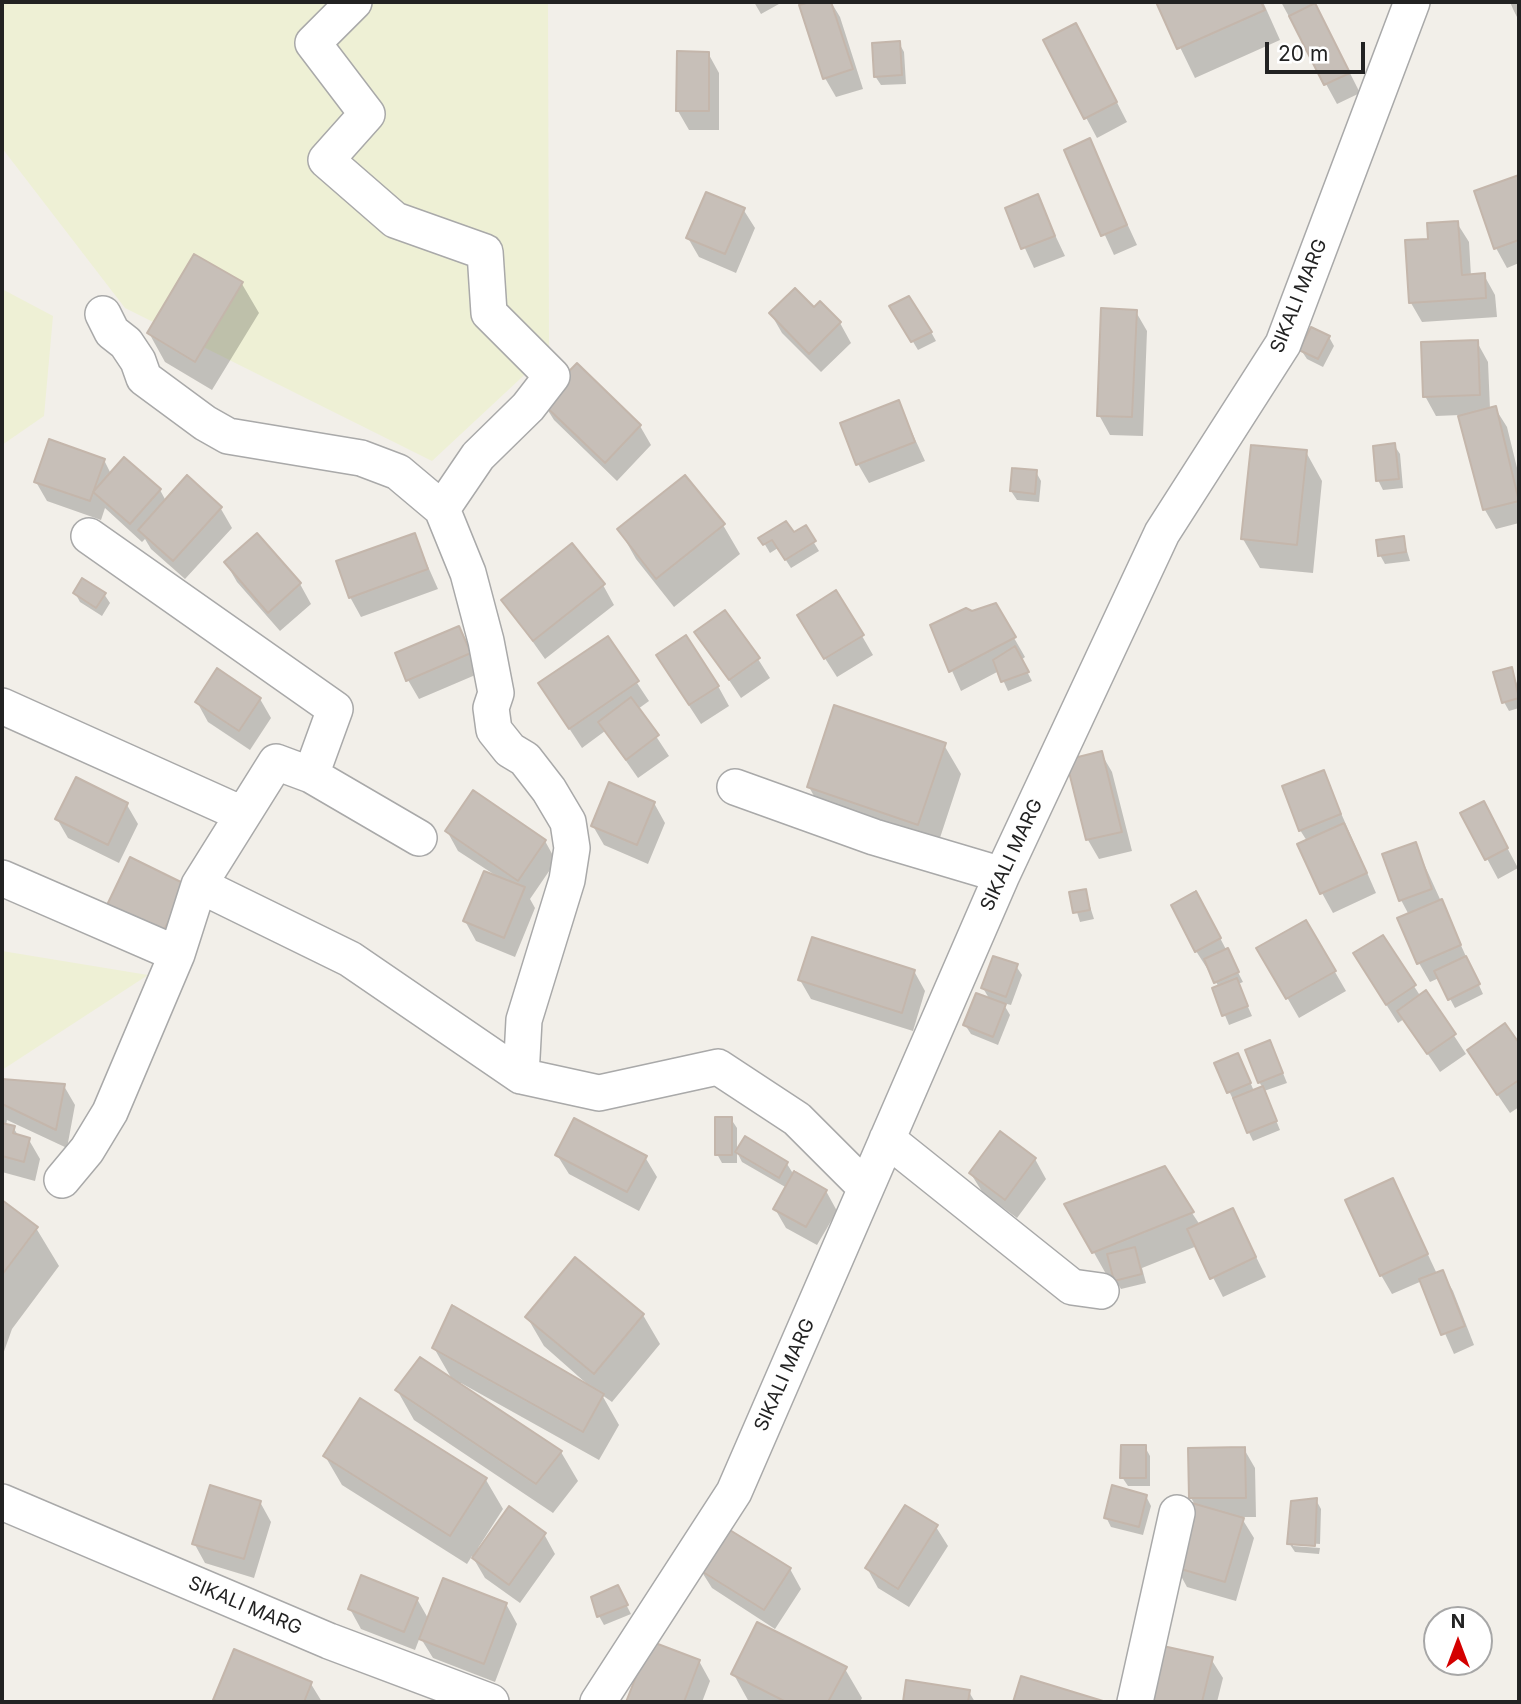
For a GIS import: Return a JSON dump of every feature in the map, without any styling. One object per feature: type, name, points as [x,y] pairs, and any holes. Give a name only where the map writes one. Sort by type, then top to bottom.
[{"type":"street","points":[[354,2],[313,43],[367,114],[326,160],[395,220],[485,253],[489,313],[551,376],[528,407],[478,456],[442,509]]},
{"type":"street","name":"SIKALI MARG","points":[[598,1702],[734,1492],[1002,875],[1162,533],[1283,344],[1412,2]]},
{"type":"street","points":[[103,314],[112,332],[126,343],[138,361],[144,378],[163,389],[177,404],[228,436],[361,458],[398,472],[442,509],[468,573],[485,641],[496,693],[491,708],[494,730],[510,750],[525,759],[549,790],[568,822],[572,848],[567,880],[524,1020],[521,1076]]},
{"type":"street","points":[[89,536],[335,709],[311,775]]},
{"type":"street","points":[[2,706],[242,814]]},
{"type":"street","points":[[62,1180],[87,1150],[110,1112],[177,954],[199,885],[276,762],[311,775],[418,838]]},
{"type":"street","points":[[735,787],[874,837],[1002,875]]},
{"type":"street","points":[[2,878],[177,954]]},
{"type":"street","points":[[199,885],[350,959],[521,1076],[599,1093],[718,1067],[797,1119],[866,1188]]},
{"type":"street","points":[[887,1139],[1072,1287],[1101,1291]]},
{"type":"street","name":"SIKALI MARG","points":[[2,1502],[329,1642],[491,1702]]},
{"type":"street","points":[[1135,1702],[1177,1513]]},
{"type":"green space","points":[[2,2],[548,2],[549,352],[432,461],[125,308],[2,148]]},
{"type":"green space","points":[[2,289],[53,316],[44,416],[2,445]]},
{"type":"green space","points":[[2,951],[148,975],[2,1070]]},
{"type":"building","points":[[831,2],[853,69],[823,79],[799,5]]},
{"type":"building","points":[[1156,2],[1261,2],[1265,10],[1177,49]]},
{"type":"building","points":[[1315,3],[1350,73],[1324,85],[1289,16]]},
{"type":"building","points":[[1076,23],[1117,102],[1084,119],[1043,40]]},
{"type":"building","points":[[900,41],[902,75],[874,77],[872,43]]},
{"type":"building","points":[[677,51],[709,52],[709,111],[676,111]]},
{"type":"building","points":[[1090,138],[1127,225],[1101,236],[1064,150]]},
{"type":"building","points":[[1519,175],[1519,240],[1494,249],[1474,191]]},
{"type":"building","points":[[706,192],[745,208],[725,254],[686,238]]},
{"type":"building","points":[[1038,194],[1055,236],[1021,249],[1005,208]]},
{"type":"building","points":[[1458,221],[1462,275],[1485,273],[1486,298],[1409,303],[1405,240],[1428,239],[1427,223]]},
{"type":"building","points":[[194,254],[243,282],[195,362],[147,333]]},
{"type":"building","points":[[795,288],[814,307],[820,301],[841,322],[809,354],[769,313]]},
{"type":"building","points":[[909,296],[932,332],[911,342],[889,306]]},
{"type":"building","points":[[1101,308],[1137,310],[1132,417],[1097,416]]},
{"type":"building","points":[[1311,327],[1330,336],[1318,359],[1299,350]]},
{"type":"building","points":[[1478,340],[1480,395],[1423,397],[1421,342]]},
{"type":"building","points":[[577,363],[641,425],[605,463],[540,401]]},
{"type":"building","points":[[899,400],[915,442],[856,465],[840,423]]},
{"type":"building","points":[[1496,406],[1519,501],[1483,510],[1458,416]]},
{"type":"building","points":[[49,439],[105,459],[90,501],[34,482]]},
{"type":"building","points":[[1395,443],[1399,479],[1376,481],[1373,446]]},
{"type":"building","points":[[1251,445],[1307,450],[1297,545],[1241,539]]},
{"type":"building","points":[[124,457],[161,489],[130,524],[93,492]]},
{"type":"building","points":[[1012,468],[1037,470],[1035,494],[1010,491]]},
{"type":"building","points":[[187,475],[222,507],[173,561],[138,530]]},
{"type":"building","points":[[685,475],[725,524],[656,579],[617,529]]},
{"type":"building","points":[[786,521],[794,532],[806,525],[816,541],[785,560],[772,540],[763,545],[758,538]]},
{"type":"building","points":[[257,533],[301,583],[268,613],[224,562]]},
{"type":"building","points":[[415,533],[428,569],[349,598],[336,561]]},
{"type":"building","points":[[1404,536],[1406,552],[1378,556],[1376,540]]},
{"type":"building","points":[[572,543],[605,584],[533,641],[501,600]]},
{"type":"building","points":[[82,578],[106,593],[96,608],[73,593]]},
{"type":"building","points":[[836,590],[864,635],[824,659],[797,615]]},
{"type":"building","points":[[996,603],[1016,637],[949,672],[930,625],[966,608],[972,611]]},
{"type":"building","points":[[725,610],[760,658],[729,680],[694,632]]},
{"type":"building","points":[[459,626],[471,653],[406,681],[395,653]]},
{"type":"building","points":[[686,635],[719,686],[689,705],[656,655]]},
{"type":"building","points":[[608,636],[639,681],[569,729],[538,683]]},
{"type":"building","points":[[1015,646],[1029,672],[1001,682],[993,660]]},
{"type":"building","points":[[1512,667],[1519,698],[1502,703],[1493,672]]},
{"type":"building","points":[[217,668],[261,698],[239,731],[195,702]]},
{"type":"building","points":[[631,697],[659,735],[626,760],[598,722]]},
{"type":"building","points":[[834,705],[946,743],[918,825],[807,787]]},
{"type":"building","points":[[1102,751],[1122,832],[1086,840],[1066,760]]},
{"type":"building","points":[[1324,770],[1341,814],[1299,831],[1282,786]]},
{"type":"building","points":[[76,777],[128,803],[108,845],[55,819]]},
{"type":"building","points":[[609,782],[655,802],[637,845],[591,826]]},
{"type":"building","points":[[473,790],[546,840],[518,881],[445,831]]},
{"type":"building","points":[[1484,801],[1508,848],[1485,860],[1460,813]]},
{"type":"building","points":[[1344,823],[1367,873],[1320,894],[1297,844]]},
{"type":"building","points":[[1416,842],[1432,889],[1399,901],[1382,854]]},
{"type":"building","points":[[130,857],[187,885],[163,932],[107,905]]},
{"type":"building","points":[[484,871],[525,887],[504,938],[463,921]]},
{"type":"building","points":[[1086,889],[1090,910],[1073,913],[1069,892]]},
{"type":"building","points":[[1196,891],[1221,938],[1195,952],[1171,905]]},
{"type":"building","points":[[1442,899],[1461,945],[1417,964],[1397,918]]},
{"type":"building","points":[[1306,920],[1336,971],[1286,999],[1256,948]]},
{"type":"building","points":[[1383,935],[1416,985],[1386,1005],[1353,953]]},
{"type":"building","points":[[812,937],[915,970],[902,1013],[798,980]]},
{"type":"building","points":[[1228,948],[1239,972],[1214,983],[1204,959]]},
{"type":"building","points":[[993,956],[1018,964],[1006,997],[981,988]]},
{"type":"building","points":[[1466,956],[1480,984],[1448,1000],[1434,971]]},
{"type":"building","points":[[1237,978],[1248,1006],[1222,1016],[1212,988]]},
{"type":"building","points":[[1426,990],[1456,1034],[1427,1054],[1397,1011]]},
{"type":"building","points":[[976,993],[1006,1004],[993,1037],[963,1025]]},
{"type":"building","points":[[1505,1023],[1519,1043],[1519,1080],[1497,1095],[1467,1050]]},
{"type":"building","points":[[1270,1040],[1283,1073],[1258,1083],[1245,1050]]},
{"type":"building","points":[[1238,1053],[1251,1083],[1227,1093],[1214,1063]]},
{"type":"building","points":[[2,1079],[65,1084],[56,1130],[2,1104]]},
{"type":"building","points":[[1263,1086],[1277,1121],[1247,1133],[1233,1098]]},
{"type":"building","points":[[715,1117],[732,1117],[732,1155],[715,1155]]},
{"type":"building","points":[[574,1118],[647,1156],[627,1192],[555,1155]]},
{"type":"building","points":[[2,1123],[15,1126],[13,1133],[30,1138],[24,1162],[2,1156]]},
{"type":"building","points":[[1000,1131],[1036,1158],[1005,1200],[969,1173]]},
{"type":"building","points":[[745,1136],[788,1162],[779,1178],[735,1152]]},
{"type":"building","points":[[1165,1166],[1194,1212],[1092,1253],[1064,1204]]},
{"type":"building","points":[[794,1171],[827,1190],[806,1227],[773,1209]]},
{"type":"building","points":[[1393,1178],[1428,1254],[1380,1276],[1345,1200]]},
{"type":"building","points":[[2,1200],[38,1227],[2,1275]]},
{"type":"building","points":[[1233,1208],[1256,1257],[1210,1279],[1187,1229]]},
{"type":"building","points":[[1135,1247],[1142,1274],[1114,1281],[1107,1254]]},
{"type":"building","points":[[575,1257],[644,1314],[594,1374],[525,1317]]},
{"type":"building","points":[[1443,1270],[1465,1326],[1441,1335],[1419,1279]]},
{"type":"building","points":[[452,1305],[604,1394],[583,1432],[432,1348]]},
{"type":"building","points":[[420,1357],[562,1451],[536,1484],[395,1390]]},
{"type":"building","points":[[360,1398],[487,1478],[450,1536],[323,1456]]},
{"type":"building","points":[[1121,1445],[1146,1445],[1146,1478],[1120,1478]]},
{"type":"building","points":[[1245,1447],[1246,1498],[1189,1498],[1188,1448]]},
{"type":"building","points":[[210,1485],[261,1501],[244,1559],[192,1544]]},
{"type":"building","points":[[1112,1485],[1147,1495],[1139,1527],[1104,1518]]},
{"type":"building","points":[[1317,1498],[1315,1546],[1287,1544],[1291,1501]]},
{"type":"building","points":[[1192,1503],[1244,1518],[1225,1582],[1174,1567]]},
{"type":"building","points":[[905,1505],[938,1525],[898,1589],[865,1568]]},
{"type":"building","points":[[509,1506],[546,1533],[509,1585],[472,1558]]},
{"type":"building","points":[[725,1527],[791,1568],[764,1610],[698,1569]]},
{"type":"building","points":[[361,1575],[418,1598],[404,1632],[348,1609]]},
{"type":"building","points":[[443,1578],[507,1603],[484,1664],[419,1639]]},
{"type":"building","points":[[618,1585],[628,1605],[597,1617],[591,1597]]},
{"type":"building","points":[[757,1622],[847,1667],[828,1702],[786,1702],[731,1674]]},
{"type":"building","points":[[650,1641],[700,1660],[684,1702],[626,1702]]},
{"type":"building","points":[[1163,1646],[1213,1657],[1202,1702],[1149,1702]]},
{"type":"building","points":[[234,1649],[312,1682],[304,1702],[213,1700]]},
{"type":"building","points":[[1021,1676],[1103,1701],[1013,1702]]},
{"type":"building","points":[[906,1680],[970,1690],[968,1702],[903,1702]]}]
